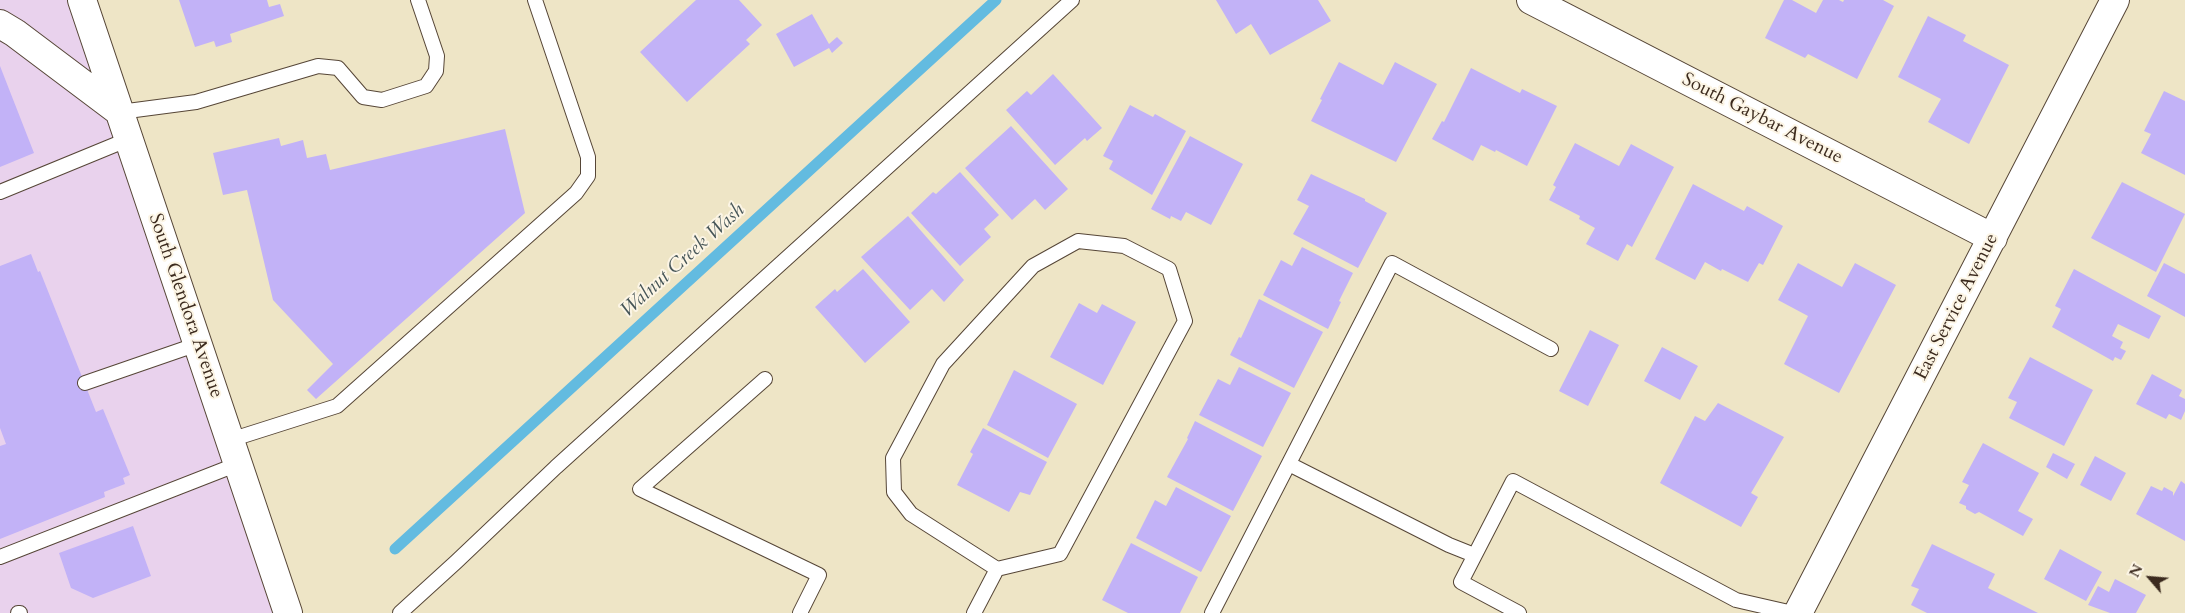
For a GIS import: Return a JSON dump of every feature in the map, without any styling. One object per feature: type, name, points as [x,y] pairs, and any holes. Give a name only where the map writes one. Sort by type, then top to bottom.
[{"type":"street","name":"South Glendora Avenue","points":[[82,0],[288,613]]},
{"type":"street","name":"South Gaybar Avenue","points":[[1531,0],[1993,238]]},
{"type":"street","name":"East Service Avenue","points":[[1798,613],[2116,0]]},
{"type":"street","points":[[0,24],[15,33],[120,112]]},
{"type":"lane","points":[[120,112],[196,102],[318,66],[338,68],[363,97],[382,100],[426,86],[436,71],[437,56],[418,0]]},
{"type":"lane","points":[[0,557],[337,406],[576,193],[588,176],[588,157],[535,0]]},
{"type":"lane","points":[[400,613],[556,467],[1072,0]]},
{"type":"lane","points":[[0,192],[129,140]]},
{"type":"lane","points":[[974,613],[997,569],[1060,554],[1185,322],[1170,269],[1124,246],[1078,241],[1033,266],[944,364],[893,458],[894,492],[911,514],[997,569]]},
{"type":"lane","points":[[1212,613],[1392,264],[1551,350]]},
{"type":"lane","points":[[85,383],[198,344]]},
{"type":"lane","points":[[764,379],[640,488],[819,575],[800,613]]},
{"type":"lane","points":[[1289,464],[1449,545],[1474,555]]},
{"type":"lane","points":[[1519,613],[1461,582],[1513,481],[1736,600],[1793,613]]},
{"type":"shaded area","points":[[0,0],[82,0],[288,613],[0,613]]},
{"type":"building","points":[[179,0],[267,0],[269,7],[280,4],[284,16],[230,34],[232,42],[216,47],[214,41],[195,47]]},
{"type":"building","points":[[696,0],[739,0],[762,25],[746,40],[750,44],[687,102],[640,52]]},
{"type":"building","points":[[1216,0],[1318,0],[1331,21],[1270,55],[1251,24],[1236,34]]},
{"type":"building","points":[[1784,0],[1792,0],[1816,13],[1823,0],[1839,0],[1843,2],[1844,0],[1883,0],[1894,6],[1857,79],[1808,54],[1805,58],[1765,38]]},
{"type":"building","points":[[812,14],[829,44],[837,37],[843,43],[832,53],[829,48],[794,67],[776,34]]},
{"type":"building","points":[[1928,16],[1966,35],[1963,41],[2009,65],[1969,144],[1928,122],[1941,99],[1898,77]]},
{"type":"building","points":[[1339,62],[1383,85],[1395,62],[1437,84],[1396,162],[1311,121]]},
{"type":"building","points":[[0,66],[34,153],[0,167]]},
{"type":"building","points":[[1471,68],[1520,93],[1522,89],[1557,106],[1527,166],[1496,150],[1495,152],[1481,145],[1473,161],[1432,139],[1442,121],[1444,122]]},
{"type":"building","points":[[1053,74],[1102,128],[1087,141],[1085,138],[1055,165],[1006,110],[1027,91],[1031,95]]},
{"type":"building","points":[[2164,91],[2185,101],[2185,175],[2141,153],[2151,134],[2144,131]]},
{"type":"building","points":[[1130,105],[1153,117],[1155,114],[1186,131],[1152,195],[1109,169],[1113,161],[1103,156]]},
{"type":"building","points":[[1011,126],[1068,189],[1045,210],[1035,199],[1012,220],[965,168]]},
{"type":"building","points":[[505,129],[525,213],[316,399],[307,390],[333,364],[273,300],[247,190],[223,195],[213,153],[279,138],[281,146],[303,140],[307,158],[326,154],[330,170]]},
{"type":"building","points":[[1190,136],[1243,164],[1211,225],[1186,212],[1181,221],[1171,216],[1170,219],[1151,209]]},
{"type":"building","points":[[1575,143],[1619,166],[1631,144],[1674,167],[1632,247],[1627,244],[1618,261],[1586,244],[1595,228],[1579,219],[1580,216],[1549,200],[1556,187],[1553,185]]},
{"type":"building","points":[[960,172],[999,215],[984,229],[991,237],[960,266],[911,213],[933,192],[936,194]]},
{"type":"building","points":[[1311,174],[1365,199],[1365,201],[1387,213],[1358,268],[1293,234],[1309,206],[1297,200]]},
{"type":"building","points":[[2122,182],[2185,214],[2156,272],[2091,238]]},
{"type":"building","points":[[1693,184],[1744,211],[1747,206],[1783,226],[1763,265],[1759,263],[1748,282],[1705,262],[1695,280],[1655,259]]},
{"type":"building","points":[[908,216],[964,280],[944,302],[932,289],[910,310],[861,257]]},
{"type":"building","points":[[1302,247],[1353,273],[1328,329],[1263,295],[1281,260],[1292,266]]},
{"type":"building","points":[[31,254],[38,272],[40,271],[96,412],[103,409],[130,475],[123,478],[125,484],[104,492],[105,497],[0,539],[0,446],[6,444],[0,428],[0,266]]},
{"type":"building","points":[[1798,263],[1842,287],[1855,263],[1896,285],[1839,393],[1784,364],[1808,316],[1778,300]]},
{"type":"building","points":[[2164,263],[2185,274],[2185,317],[2147,296]]},
{"type":"building","points":[[863,269],[910,322],[865,363],[815,307],[835,289],[837,292]]},
{"type":"building","points":[[2074,269],[2161,316],[2149,339],[2118,324],[2112,336],[2123,342],[2120,348],[2126,351],[2121,360],[2115,357],[2113,361],[2052,327],[2061,309],[2055,306]]},
{"type":"building","points":[[1259,299],[1323,332],[1294,388],[1230,355],[1239,337],[1241,338]]},
{"type":"building","points":[[1079,303],[1097,313],[1102,304],[1136,322],[1103,385],[1050,357]]},
{"type":"building","points":[[1590,330],[1619,345],[1588,406],[1559,391]]},
{"type":"building","points":[[1662,347],[1698,366],[1680,400],[1644,381]]},
{"type":"building","points":[[2030,357],[2093,390],[2064,446],[2009,418],[2017,402],[2008,398]]},
{"type":"building","points":[[1239,367],[1291,393],[1263,447],[1199,415],[1218,379],[1230,385]]},
{"type":"building","points":[[1014,370],[1077,404],[1048,458],[987,425]]},
{"type":"building","points":[[2152,374],[2182,390],[2179,396],[2185,399],[2185,411],[2181,420],[2169,414],[2166,419],[2136,404]]},
{"type":"building","points":[[1718,403],[1784,437],[1751,493],[1758,497],[1741,527],[1660,483],[1695,416],[1705,421]]},
{"type":"building","points":[[1195,421],[1262,456],[1233,511],[1167,477],[1188,439]]},
{"type":"building","points":[[983,428],[1047,462],[1030,495],[1020,492],[1009,512],[957,485],[973,454],[970,452]]},
{"type":"building","points":[[1983,443],[2039,473],[2018,511],[2033,519],[2023,536],[1979,512],[1975,514],[1959,503],[1969,485],[1962,482]]},
{"type":"building","points":[[2053,453],[2075,464],[2067,479],[2046,467]]},
{"type":"building","points":[[2095,456],[2126,473],[2111,501],[2080,485]]},
{"type":"building","points":[[2181,481],[2185,484],[2185,541],[2136,514],[2151,486],[2162,491],[2164,487],[2173,492],[2173,496]]},
{"type":"building","points":[[1176,487],[1231,516],[1201,572],[1136,538],[1155,500],[1166,506]]},
{"type":"building","points":[[133,526],[151,576],[93,598],[71,588],[59,553]]},
{"type":"building","points":[[1131,543],[1198,577],[1180,613],[1128,613],[1102,600]]},
{"type":"building","points":[[1932,544],[1995,574],[1988,588],[2038,613],[1927,613],[1911,605],[1919,589],[1911,586]]},
{"type":"building","points":[[2060,549],[2102,572],[2086,601],[2044,579]]},
{"type":"building","points":[[2115,579],[2146,595],[2136,613],[2110,613],[2088,605],[2098,586],[2109,592]]},
{"type":"waterway","name":"Walnut Creek Wash","points":[[395,549],[996,0]]}]
